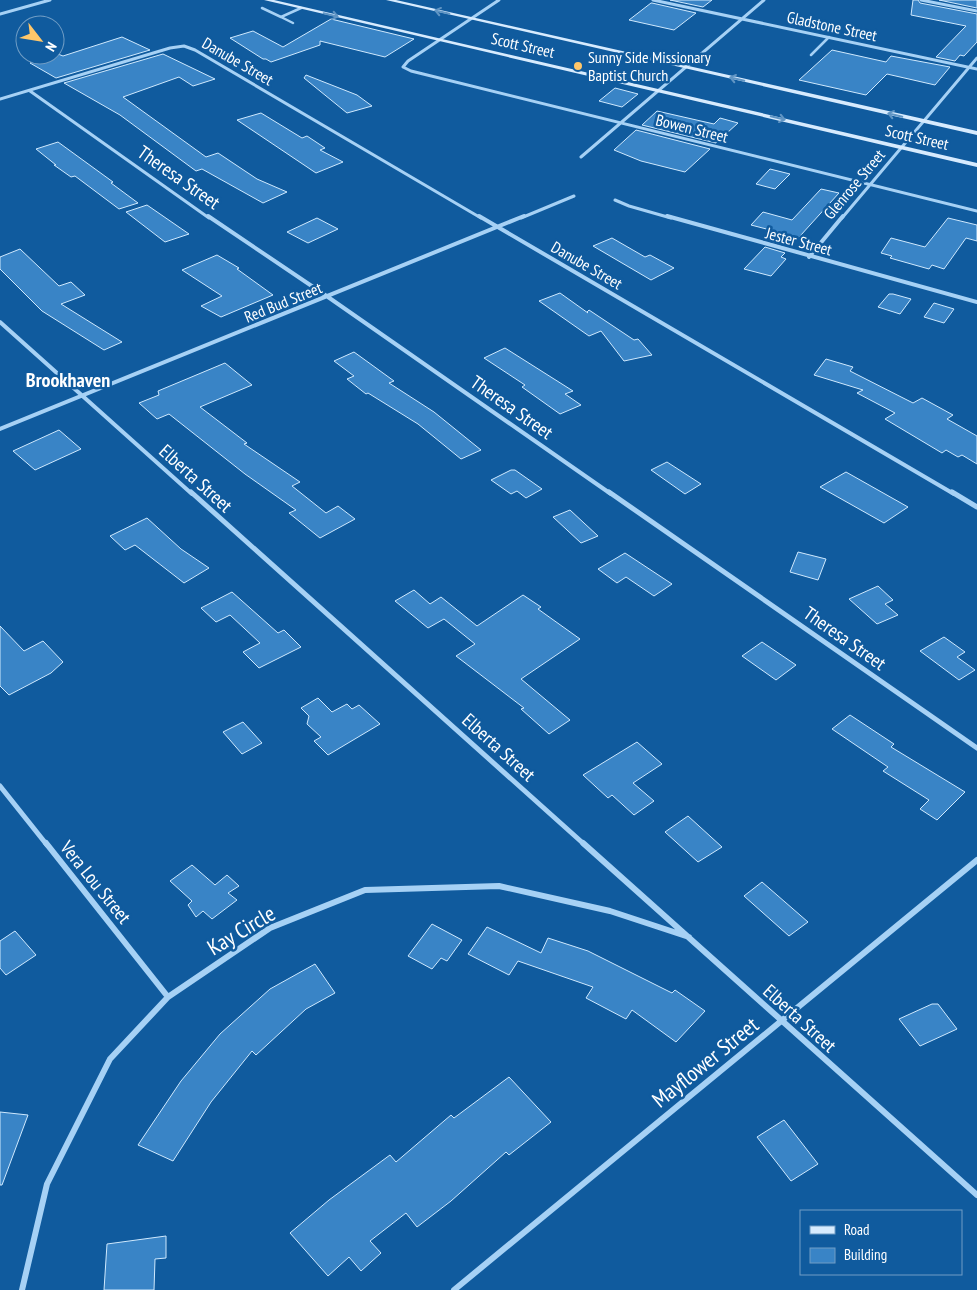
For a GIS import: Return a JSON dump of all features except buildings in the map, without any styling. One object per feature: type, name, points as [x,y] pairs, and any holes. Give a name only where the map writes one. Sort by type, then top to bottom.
[{"type":"main road","name":"Scott Street","points":[[267,0],[977,165]]},
{"type":"main road","name":"Scott Street","points":[[389,0],[977,133]]},
{"type":"street","points":[[0,14],[50,0]]},
{"type":"street","points":[[440,40],[499,0]]},
{"type":"street","name":"Gladstone Street","points":[[653,0],[977,69]]},
{"type":"street","points":[[581,157],[764,0]]},
{"type":"street","points":[[921,0],[977,11]]},
{"type":"street","name":"Bowen Street","points":[[440,40],[408,61],[403,67],[411,71],[620,124],[977,211]]},
{"type":"street","name":"Danube Street","points":[[30,91],[170,48],[184,46],[327,126],[977,507]]},
{"type":"street","name":"Glenrose Street","points":[[809,257],[977,58]]},
{"type":"street","points":[[0,100],[30,91]]},
{"type":"street","name":"Theresa Street","points":[[30,91],[195,208],[328,297],[977,748]]},
{"type":"street","name":"Red Bud Street","points":[[0,429],[574,196]]},
{"type":"street","name":"Jester Street","points":[[615,200],[629,206],[809,257],[977,302]]},
{"type":"street","name":"Elberta Street","points":[[0,322],[692,938],[781,1022],[977,1195]]},
{"type":"street","name":"Vera Lou Street","points":[[0,786],[168,997]]},
{"type":"street","name":"Mayflower Street","points":[[454,1290],[977,860]]},
{"type":"street","name":"Kay Circle","points":[[22,1290],[47,1184],[110,1059],[168,997],[270,928],[365,890],[498,886],[610,911],[692,938]]},
{"type":"lane","points":[[262,8],[293,24]]},
{"type":"lane","points":[[281,17],[301,8]]},
{"type":"lane","points":[[810,55],[829,37]]},
{"type":"place","name":"Sunny Side Missionary Baptist Church","points":[[578,66]]},
{"type":"district","name":"Brookhaven","points":[[68,380]]}]
